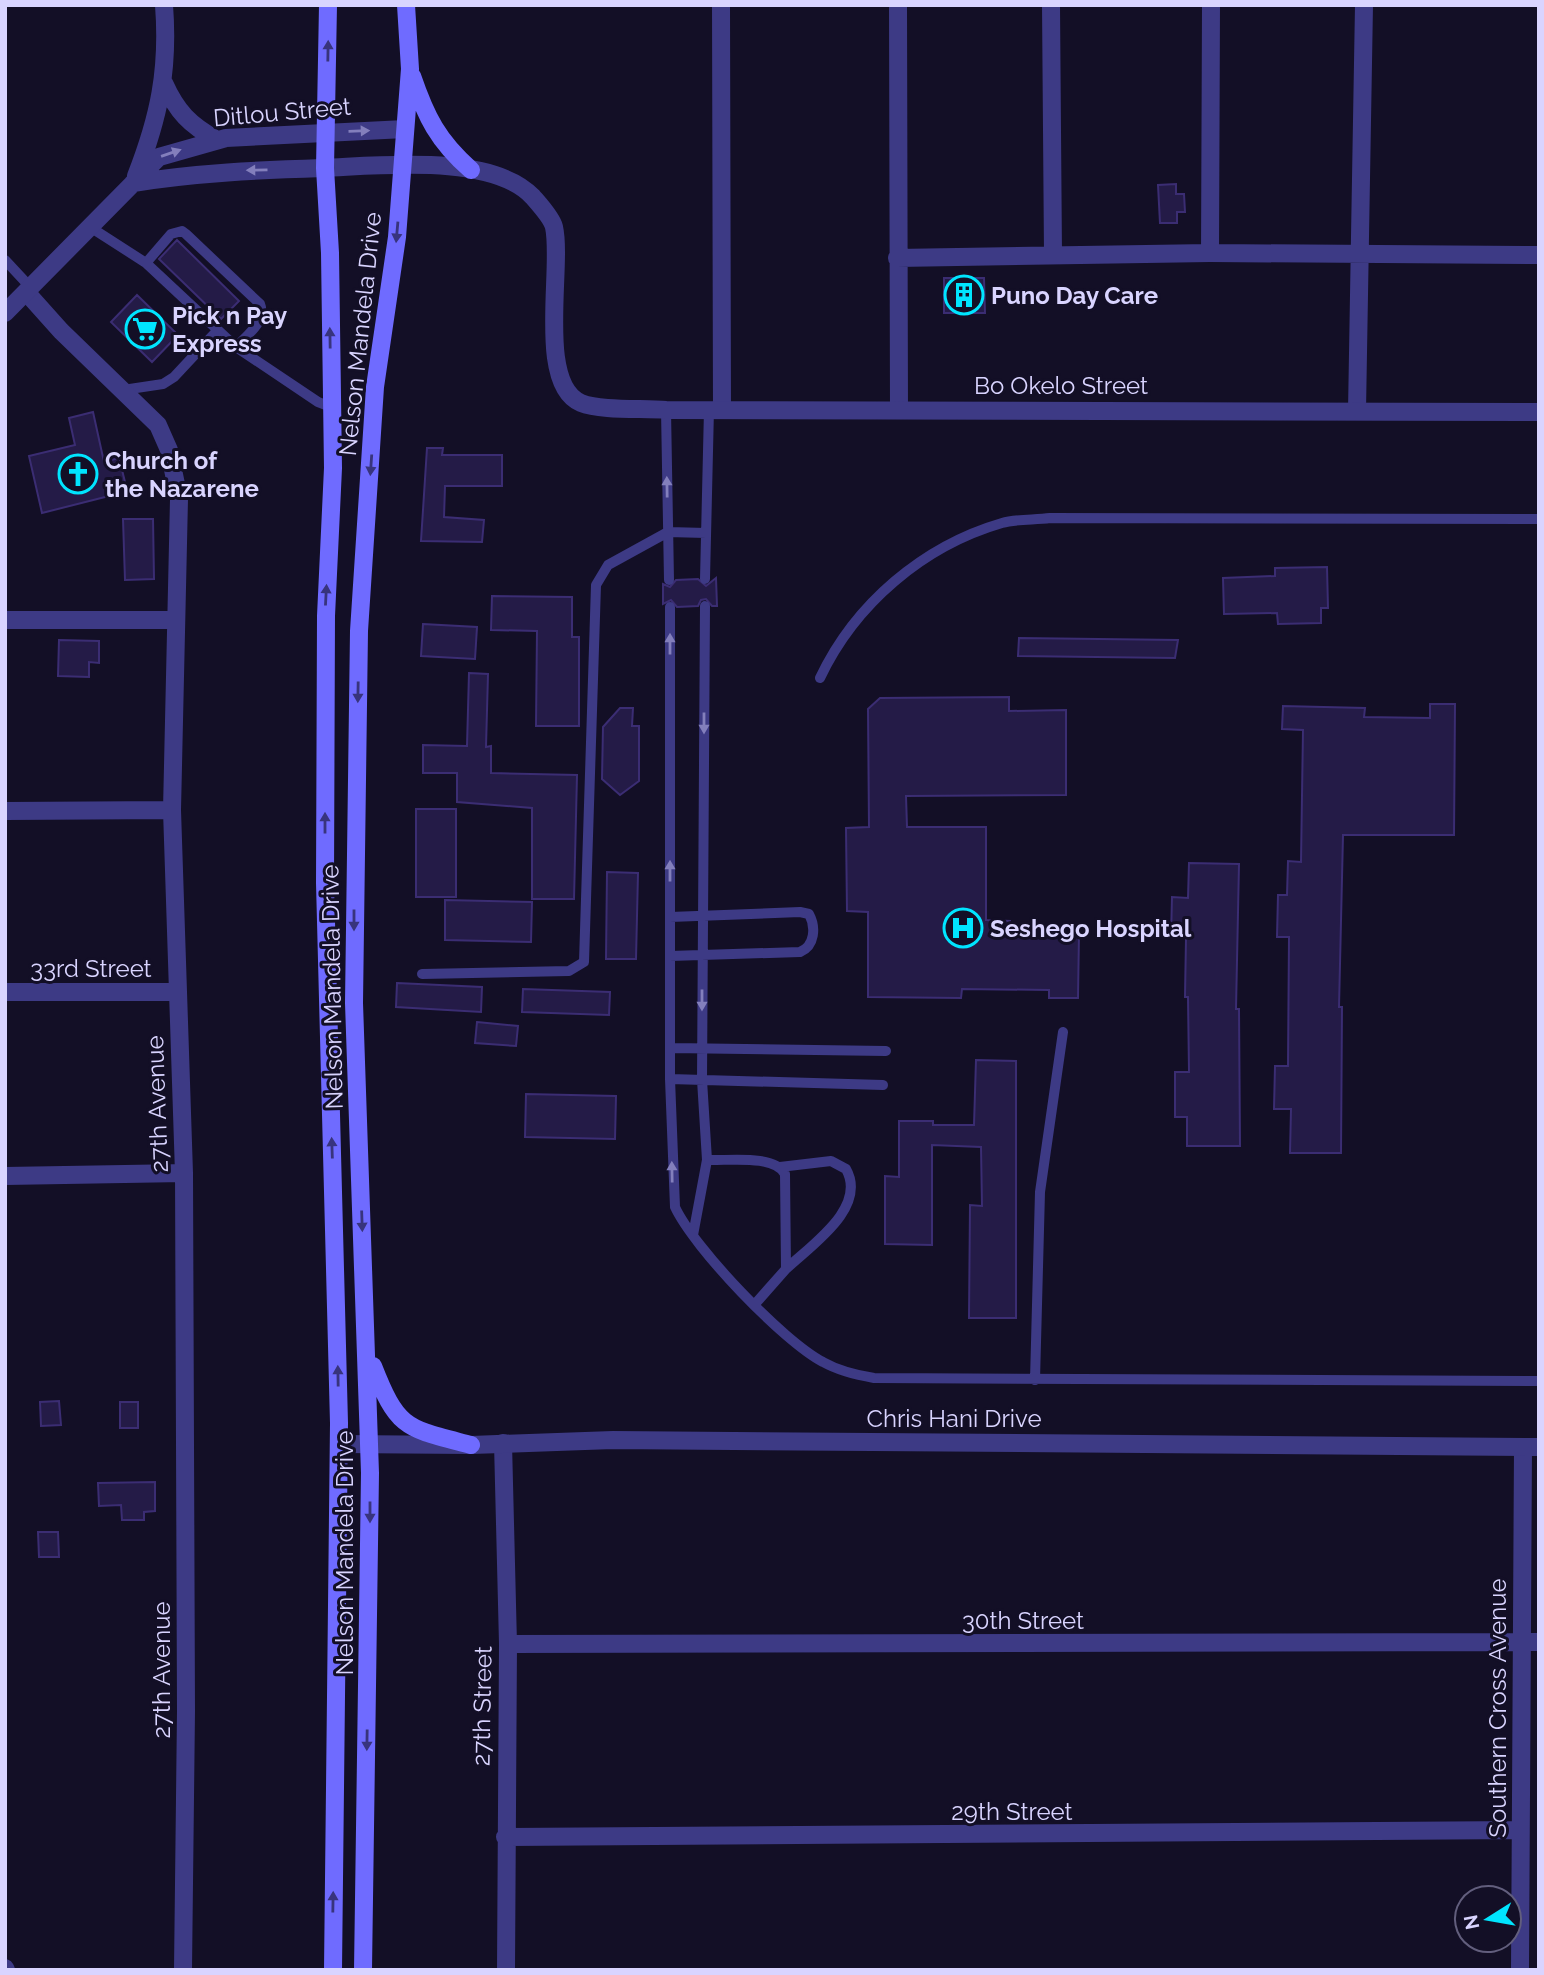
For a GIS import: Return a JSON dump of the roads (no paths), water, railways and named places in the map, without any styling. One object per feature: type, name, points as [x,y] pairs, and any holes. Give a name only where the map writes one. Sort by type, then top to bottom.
[{"type":"main road","name":"Nelson Mandela Drive","points":[[328,5],[325,168],[330,253],[332,468],[326,616],[325,883],[339,1444],[333,1970]]},
{"type":"main road","name":"Nelson Mandela Drive","points":[[363,1970],[370,1444],[354,1003],[359,631],[375,387],[388,306],[410,69],[406,5]]},
{"type":"main road","points":[[410,69],[430,125],[452,153],[471,170]]},
{"type":"main road","points":[[368,1353],[387,1400],[400,1420],[416,1430],[471,1445]]},
{"type":"street","points":[[164,5],[164,83],[153,132],[133,183],[234,170],[402,164],[471,170]]},
{"type":"street","points":[[715,410],[721,5]]},
{"type":"street","points":[[898,5],[899,409]]},
{"type":"street","points":[[1051,5],[1053,255]]},
{"type":"street","points":[[1210,253],[1211,5]]},
{"type":"street","points":[[1357,411],[1364,5]]},
{"type":"street","points":[[164,83],[179,113],[194,127],[217,140]]},
{"type":"street","name":"Ditlou Street","points":[[5,313],[159,157],[217,140],[405,129]]},
{"type":"street","name":"Bo Okelo Street","points":[[471,170],[499,176],[531,195],[554,225],[556,358],[561,380],[571,397],[583,404],[666,410],[1539,412]]},
{"type":"street","points":[[897,258],[1210,253],[1539,255]]},
{"type":"street","name":"27th Avenue","points":[[29,291],[61,331],[158,425],[174,471],[179,499],[172,810],[184,1173],[186,1724],[183,1970]]},
{"type":"street","points":[[5,620],[176,620]]},
{"type":"street","points":[[5,811],[172,810]]},
{"type":"street","name":"33rd Street","points":[[5,992],[177,992]]},
{"type":"street","points":[[5,1175],[184,1173]]},
{"type":"street","name":"Chris Hani Drive","points":[[339,1444],[471,1445],[613,1440],[1154,1442],[1531,1447]]},
{"type":"street","name":"27th Street","points":[[503,1443],[508,1644],[506,1970]]},
{"type":"street","name":"Southern Cross Avenue","points":[[1520,1970],[1520,1830],[1530,1642],[1531,1447]]},
{"type":"street","name":"30th Street","points":[[508,1644],[1530,1642]]},
{"type":"street","name":"29th Street","points":[[505,1837],[1520,1830]]},
{"type":"lane","points":[[90,227],[146,263],[216,332],[236,347],[318,402],[331,407]]},
{"type":"lane","points":[[146,263],[171,234],[182,231],[186,234],[260,304],[262,317],[236,347]]},
{"type":"lane","points":[[5,260],[29,291]]},
{"type":"lane","points":[[123,390],[163,384],[174,377],[216,332]]},
{"type":"lane","points":[[666,410],[669,580]]},
{"type":"lane","points":[[705,579],[715,410]]},
{"type":"lane","points":[[820,678],[847,629],[913,565],[953,541],[1004,522],[1049,518],[1539,519]]},
{"type":"lane","points":[[422,974],[569,971],[584,962],[596,585],[608,565],[668,532],[706,533]]},
{"type":"lane","points":[[693,1235],[707,1160],[702,1080],[705,606]]},
{"type":"lane","points":[[670,607],[670,1079],[673,1193],[681,1219],[693,1235],[755,1304],[803,1349],[821,1361],[852,1374],[874,1378],[1539,1381]]},
{"type":"lane","points":[[670,917],[809,914],[812,942],[808,949],[800,952],[670,956]]},
{"type":"lane","points":[[1035,1380],[1040,1192],[1063,1032]]},
{"type":"lane","points":[[671,1048],[886,1051]]},
{"type":"lane","points":[[670,1079],[883,1085]]},
{"type":"lane","points":[[707,1160],[766,1162],[780,1167],[831,1161],[846,1169],[850,1184],[844,1209],[835,1223],[786,1269],[755,1304]]},
{"type":"lane","points":[[780,1167],[787,1181],[786,1269]]},
{"type":"place","name":"Puno Day Care","points":[[964,295]]},
{"type":"place","name":"Pick n Pay Express","points":[[145,329]]},
{"type":"place","name":"Church of the Nazarene","points":[[78,474]]},
{"type":"place","name":"Seshego Hospital","points":[[963,928]]}]
